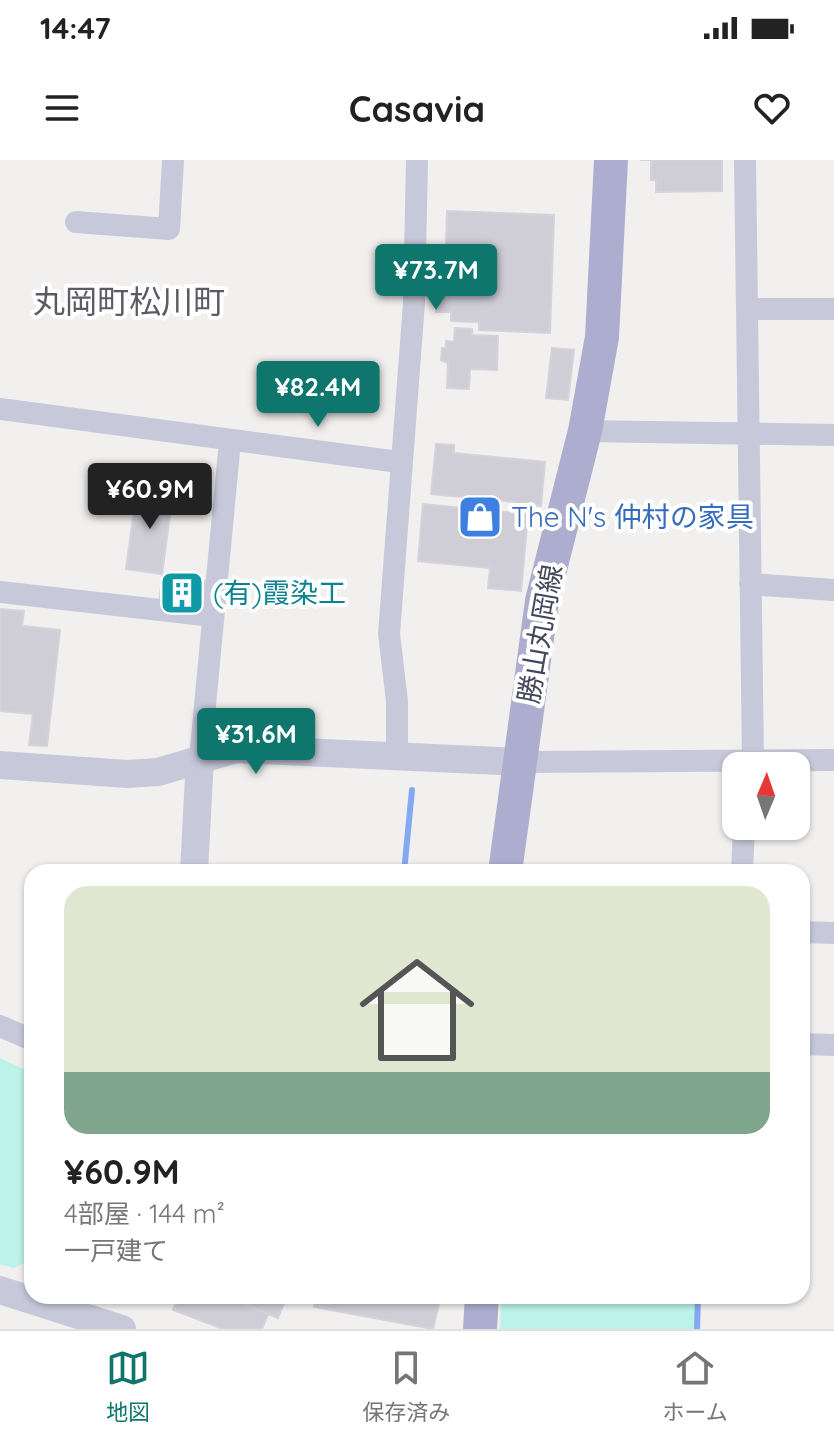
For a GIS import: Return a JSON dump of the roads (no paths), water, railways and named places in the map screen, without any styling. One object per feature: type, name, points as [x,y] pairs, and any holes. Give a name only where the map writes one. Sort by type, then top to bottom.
[{"type":"main road","name":"勝山丸岡線","points":[[506,864],[542,601],[585,431],[602,337],[611,160]]},
{"type":"main road","points":[[480,1329],[482,1304]]},
{"type":"street","points":[[76,222],[169,229],[173,160]]},
{"type":"street","points":[[397,757],[397,701],[389,634],[399,462],[414,303],[417,160]]},
{"type":"street","points":[[745,160],[750,752]]},
{"type":"street","points":[[748,309],[834,309]]},
{"type":"street","points":[[0,409],[399,462]]},
{"type":"street","points":[[585,431],[834,435]]},
{"type":"street","points":[[194,864],[200,758],[230,441]]},
{"type":"street","points":[[750,584],[834,590]]},
{"type":"street","points":[[0,592],[213,616]]},
{"type":"street","points":[[0,765],[127,774],[158,772],[236,749],[519,762],[722,762]]},
{"type":"street","points":[[810,761],[834,760]]},
{"type":"street","points":[[742,864],[743,840]]},
{"type":"street","points":[[810,932],[834,933]]},
{"type":"street","points":[[0,1026],[24,1036]]},
{"type":"street","points":[[810,1044],[834,1045]]},
{"type":"street","points":[[0,1290],[24,1300]]},
{"type":"street","points":[[51,1311],[122,1329]]},
{"type":"waterway","points":[[405,864],[412,790]]},
{"type":"waterway","points":[[697,1329],[698,1304]]},
{"type":"place","name":"The N's 仲村の家具","points":[[480,517]]},
{"type":"place","name":"(有)霞染工","points":[[182,593]]},
{"type":"district","name":"丸岡町松川町","points":[[129,302]]}]
